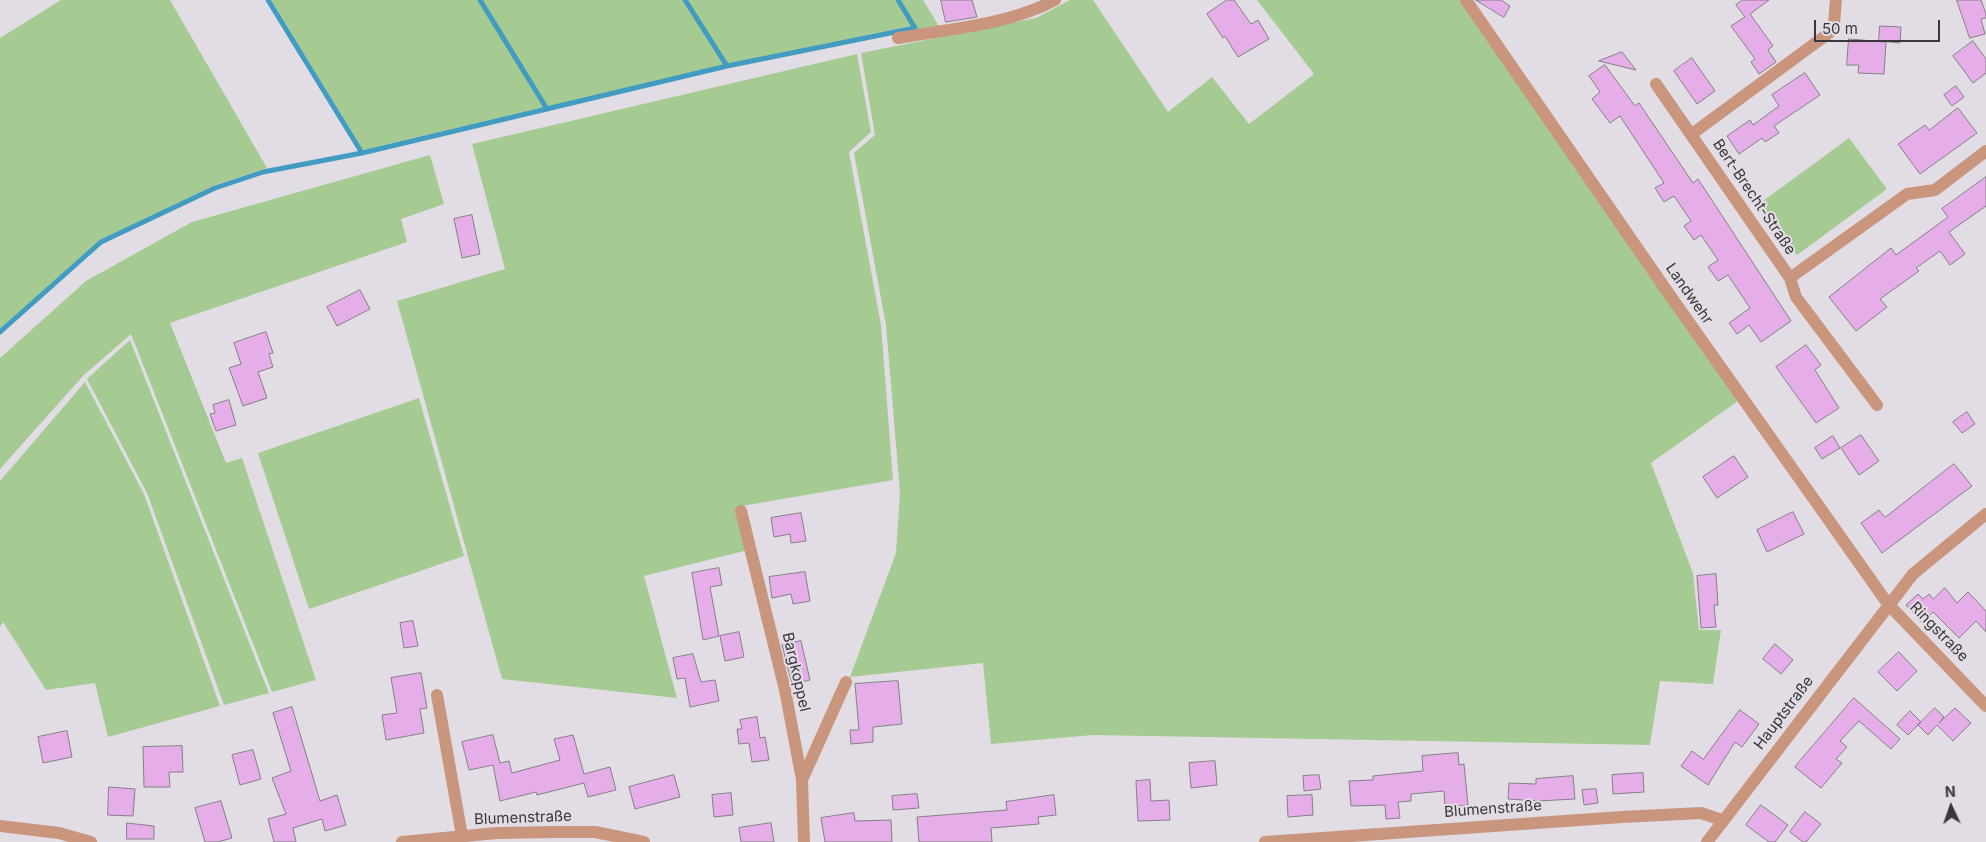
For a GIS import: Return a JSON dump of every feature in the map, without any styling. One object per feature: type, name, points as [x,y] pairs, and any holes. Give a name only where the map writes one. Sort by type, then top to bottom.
[{"type":"street","points":[[898,38],[1014,16],[1034,11],[1055,0]]},
{"type":"street","name":"Landwehr","points":[[1466,0],[1669,294],[1888,604]]},
{"type":"street","name":"Bert-Brecht-Straße","points":[[1692,134],[1829,32],[1834,24],[1836,0]]},
{"type":"street","name":"Bert-Brecht-Straße","points":[[1656,84],[1790,278],[1796,297],[1877,405]]},
{"type":"street","name":"Bert-Brecht-Straße","points":[[1790,278],[1907,194],[1935,190],[1986,151]]},
{"type":"street","name":"Bargkoppel","points":[[741,511],[785,690],[802,780],[804,842]]},
{"type":"street","name":"Hauptstraße","points":[[1706,842],[1913,574],[1986,514]]},
{"type":"street","name":"Ringstraße","points":[[1888,604],[1985,702]]},
{"type":"street","points":[[802,780],[846,682]]},
{"type":"street","points":[[437,695],[462,836]]},
{"type":"street","name":"Blumenstraße","points":[[1265,842],[1632,816],[1701,813],[1722,820]]},
{"type":"street","points":[[0,826],[59,833],[91,842]]},
{"type":"street","name":"Blumenstraße","points":[[402,842],[497,833],[595,832],[644,842]]},
{"type":"green space","points":[[61,0],[170,0],[267,168],[218,184],[104,238],[0,331],[0,38]]},
{"type":"green space","points":[[271,0],[478,0],[544,107],[363,150]]},
{"type":"green space","points":[[482,0],[684,0],[725,65],[548,107]]},
{"type":"green space","points":[[687,0],[896,0],[912,26],[727,64]]},
{"type":"green space","points":[[900,0],[923,0],[940,28],[918,30]]},
{"type":"green space","points":[[1070,0],[1093,0],[1168,112],[1212,77],[1249,124],[1314,74],[1257,0],[1460,0],[1738,401],[1651,463],[1693,573],[1699,630],[1721,630],[1713,684],[1660,681],[1650,745],[1093,735],[991,744],[983,663],[850,677],[896,553],[900,492],[886,325],[854,153],[875,135],[861,53],[1036,18]]},
{"type":"green space","points":[[857,54],[871,132],[849,152],[881,325],[893,480],[736,507],[748,550],[644,576],[677,698],[502,679],[397,301],[505,269],[472,144]]},
{"type":"green space","points":[[1849,138],[1887,189],[1797,255],[1759,204]]},
{"type":"green space","points":[[430,155],[444,204],[401,219],[407,242],[170,323],[226,463],[242,458],[316,680],[272,692],[131,334],[83,376],[0,469],[0,358],[86,281],[192,222]]},
{"type":"green space","points":[[130,340],[269,693],[224,705],[147,493],[87,379]]},
{"type":"green space","points":[[85,382],[144,494],[220,706],[108,737],[95,683],[46,690],[3,622],[0,627],[0,481]]},
{"type":"green space","points":[[419,398],[464,556],[309,609],[258,453]]},
{"type":"building","points":[[941,0],[972,0],[977,17],[946,22]]},
{"type":"building","points":[[1227,0],[1234,0],[1251,24],[1258,20],[1269,39],[1238,57],[1225,36],[1223,38],[1207,14]]},
{"type":"building","points":[[1476,0],[1501,0],[1510,6],[1504,17]]},
{"type":"building","points":[[1743,0],[1769,0],[1750,14],[1773,46],[1768,50],[1776,62],[1759,74],[1751,62],[1755,59],[1731,26],[1745,17],[1736,5]]},
{"type":"building","points":[[1957,0],[1981,0],[1986,14],[1986,18],[1981,19],[1985,34],[1970,38]]},
{"type":"building","points":[[1880,26],[1901,27],[1900,43],[1879,41]]},
{"type":"building","points":[[1849,39],[1886,42],[1884,74],[1858,73],[1859,65],[1847,65]]},
{"type":"building","points":[[1973,41],[1986,59],[1986,73],[1973,83],[1953,56]]},
{"type":"building","points":[[1622,52],[1636,70],[1599,61]]},
{"type":"building","points":[[1692,58],[1715,91],[1697,104],[1674,71]]},
{"type":"building","points":[[1605,65],[1635,106],[1639,103],[1693,183],[1698,179],[1791,321],[1761,342],[1749,325],[1737,334],[1729,323],[1750,308],[1728,275],[1718,281],[1708,267],[1718,260],[1701,235],[1694,240],[1684,226],[1691,221],[1674,196],[1664,202],[1655,188],[1664,183],[1620,116],[1610,123],[1592,99],[1600,92],[1589,76]]},
{"type":"building","points":[[1805,73],[1820,95],[1774,126],[1779,133],[1765,142],[1762,138],[1739,154],[1727,136],[1750,120],[1753,125],[1779,106],[1772,95]]},
{"type":"building","points":[[1956,86],[1964,97],[1952,106],[1944,95]]},
{"type":"building","points":[[1958,108],[1977,133],[1920,174],[1898,144],[1925,125],[1929,130]]},
{"type":"building","points":[[1986,177],[1986,206],[1949,232],[1965,254],[1950,265],[1940,251],[1916,268],[1919,271],[1880,299],[1887,307],[1856,331],[1829,297],[1891,248],[1896,255],[1948,217],[1942,209]]},
{"type":"building","points":[[472,215],[480,254],[462,258],[454,219]]},
{"type":"building","points":[[360,290],[370,309],[337,326],[327,307]]},
{"type":"building","points":[[266,332],[273,353],[269,354],[273,367],[258,372],[267,398],[243,406],[229,368],[241,364],[234,343]]},
{"type":"building","points":[[1806,345],[1821,365],[1815,370],[1839,408],[1816,423],[1776,367]]},
{"type":"building","points":[[229,400],[236,425],[216,431],[210,414],[215,413],[213,405]]},
{"type":"building","points":[[1967,412],[1975,424],[1962,433],[1953,422]]},
{"type":"building","points":[[1861,435],[1879,461],[1859,475],[1841,448]]},
{"type":"building","points":[[1833,436],[1840,448],[1822,459],[1815,448]]},
{"type":"building","points":[[1734,456],[1748,477],[1717,498],[1703,477]]},
{"type":"building","points":[[1954,464],[1972,486],[1882,553],[1861,523],[1879,510],[1885,517]]},
{"type":"building","points":[[1793,512],[1804,534],[1767,552],[1757,530]]},
{"type":"building","points":[[801,513],[806,541],[791,543],[790,534],[774,537],[771,518]]},
{"type":"building","points":[[719,568],[722,585],[710,587],[719,636],[703,640],[692,573]]},
{"type":"building","points":[[805,572],[810,601],[793,604],[791,594],[772,598],[769,577]]},
{"type":"building","points":[[1716,574],[1718,605],[1714,605],[1716,627],[1701,628],[1697,576]]},
{"type":"building","points":[[1945,588],[1957,603],[1968,592],[1986,611],[1986,632],[1976,621],[1959,638],[1933,612],[1922,623],[1906,605],[1918,594],[1923,599],[1929,594],[1933,599]]},
{"type":"building","points":[[413,621],[418,646],[404,648],[400,623]]},
{"type":"building","points":[[739,632],[744,657],[725,661],[720,636]]},
{"type":"building","points":[[801,641],[810,680],[792,684],[782,645]]},
{"type":"building","points":[[1775,644],[1793,660],[1781,674],[1763,659]]},
{"type":"building","points":[[1899,652],[1917,671],[1897,691],[1878,672]]},
{"type":"building","points":[[693,654],[701,682],[715,680],[719,701],[690,707],[685,678],[677,679],[673,658]]},
{"type":"building","points":[[421,673],[427,708],[420,709],[424,733],[386,740],[382,715],[397,713],[391,678]]},
{"type":"building","points":[[898,681],[902,724],[873,727],[873,742],[851,744],[850,730],[859,730],[855,684]]},
{"type":"building","points":[[1854,698],[1900,739],[1891,749],[1859,721],[1840,741],[1847,747],[1836,759],[1842,763],[1821,788],[1795,767]]},
{"type":"building","points":[[292,707],[320,801],[337,795],[346,825],[325,831],[322,819],[293,828],[296,842],[274,842],[268,819],[286,814],[272,778],[291,771],[273,713]]},
{"type":"building","points":[[1935,708],[1944,717],[1939,723],[1955,708],[1971,723],[1953,741],[1937,725],[1928,735],[1918,725]]},
{"type":"building","points":[[1740,710],[1759,724],[1742,747],[1735,742],[1708,785],[1681,766],[1692,751],[1703,759]]},
{"type":"building","points":[[1910,711],[1921,722],[1908,735],[1897,725]]},
{"type":"building","points":[[757,717],[760,738],[765,737],[769,760],[752,762],[749,743],[739,744],[737,729],[742,729],[740,720]]},
{"type":"building","points":[[67,731],[72,757],[43,763],[38,737]]},
{"type":"building","points":[[493,735],[500,763],[509,761],[512,773],[560,760],[554,739],[573,735],[584,774],[610,767],[616,790],[588,797],[584,783],[537,795],[536,792],[500,801],[493,765],[469,770],[462,742]]},
{"type":"building","points":[[182,746],[183,772],[169,772],[170,787],[144,787],[143,747]]},
{"type":"building","points":[[253,750],[261,779],[240,785],[232,755]]},
{"type":"building","points":[[1458,753],[1459,765],[1464,764],[1468,805],[1445,807],[1444,791],[1411,794],[1411,801],[1398,802],[1400,818],[1386,819],[1385,805],[1351,806],[1349,781],[1373,780],[1373,776],[1423,771],[1422,756]]},
{"type":"building","points":[[1215,761],[1217,785],[1191,788],[1189,763]]},
{"type":"building","points":[[1643,773],[1644,792],[1613,794],[1612,775]]},
{"type":"building","points":[[674,775],[680,797],[635,809],[629,787]]},
{"type":"building","points":[[1319,775],[1321,789],[1304,791],[1303,776]]},
{"type":"building","points":[[1573,776],[1575,799],[1538,801],[1508,799],[1509,783],[1536,784],[1536,779]]},
{"type":"building","points":[[1150,780],[1151,801],[1169,800],[1170,820],[1138,821],[1136,781]]},
{"type":"building","points":[[109,787],[135,789],[133,816],[108,815]]},
{"type":"building","points":[[1596,789],[1598,803],[1584,805],[1582,790]]},
{"type":"building","points":[[731,793],[733,815],[714,817],[712,795]]},
{"type":"building","points":[[917,794],[919,808],[893,810],[892,796]]},
{"type":"building","points":[[1054,795],[1056,815],[1038,817],[1039,824],[991,828],[992,842],[919,842],[917,817],[1007,810],[1006,802]]},
{"type":"building","points":[[1312,795],[1313,815],[1288,817],[1287,796]]},
{"type":"building","points":[[221,801],[232,838],[218,842],[205,842],[195,808]]},
{"type":"building","points":[[1761,805],[1788,825],[1775,842],[1769,842],[1746,825]]},
{"type":"building","points":[[1805,812],[1821,824],[1806,842],[1803,842],[1790,832]]},
{"type":"building","points":[[854,813],[855,821],[891,820],[892,842],[825,842],[821,818]]},
{"type":"building","points":[[127,823],[154,826],[154,839],[127,839]]},
{"type":"building","points":[[771,823],[774,842],[741,842],[739,828]]},
{"type":"waterway","points":[[268,0],[362,153]]},
{"type":"waterway","points":[[480,0],[547,109]]},
{"type":"waterway","points":[[685,0],[727,66]]},
{"type":"waterway","points":[[0,332],[101,242],[215,188],[263,172],[362,153],[727,66],[915,28],[898,0]]}]
